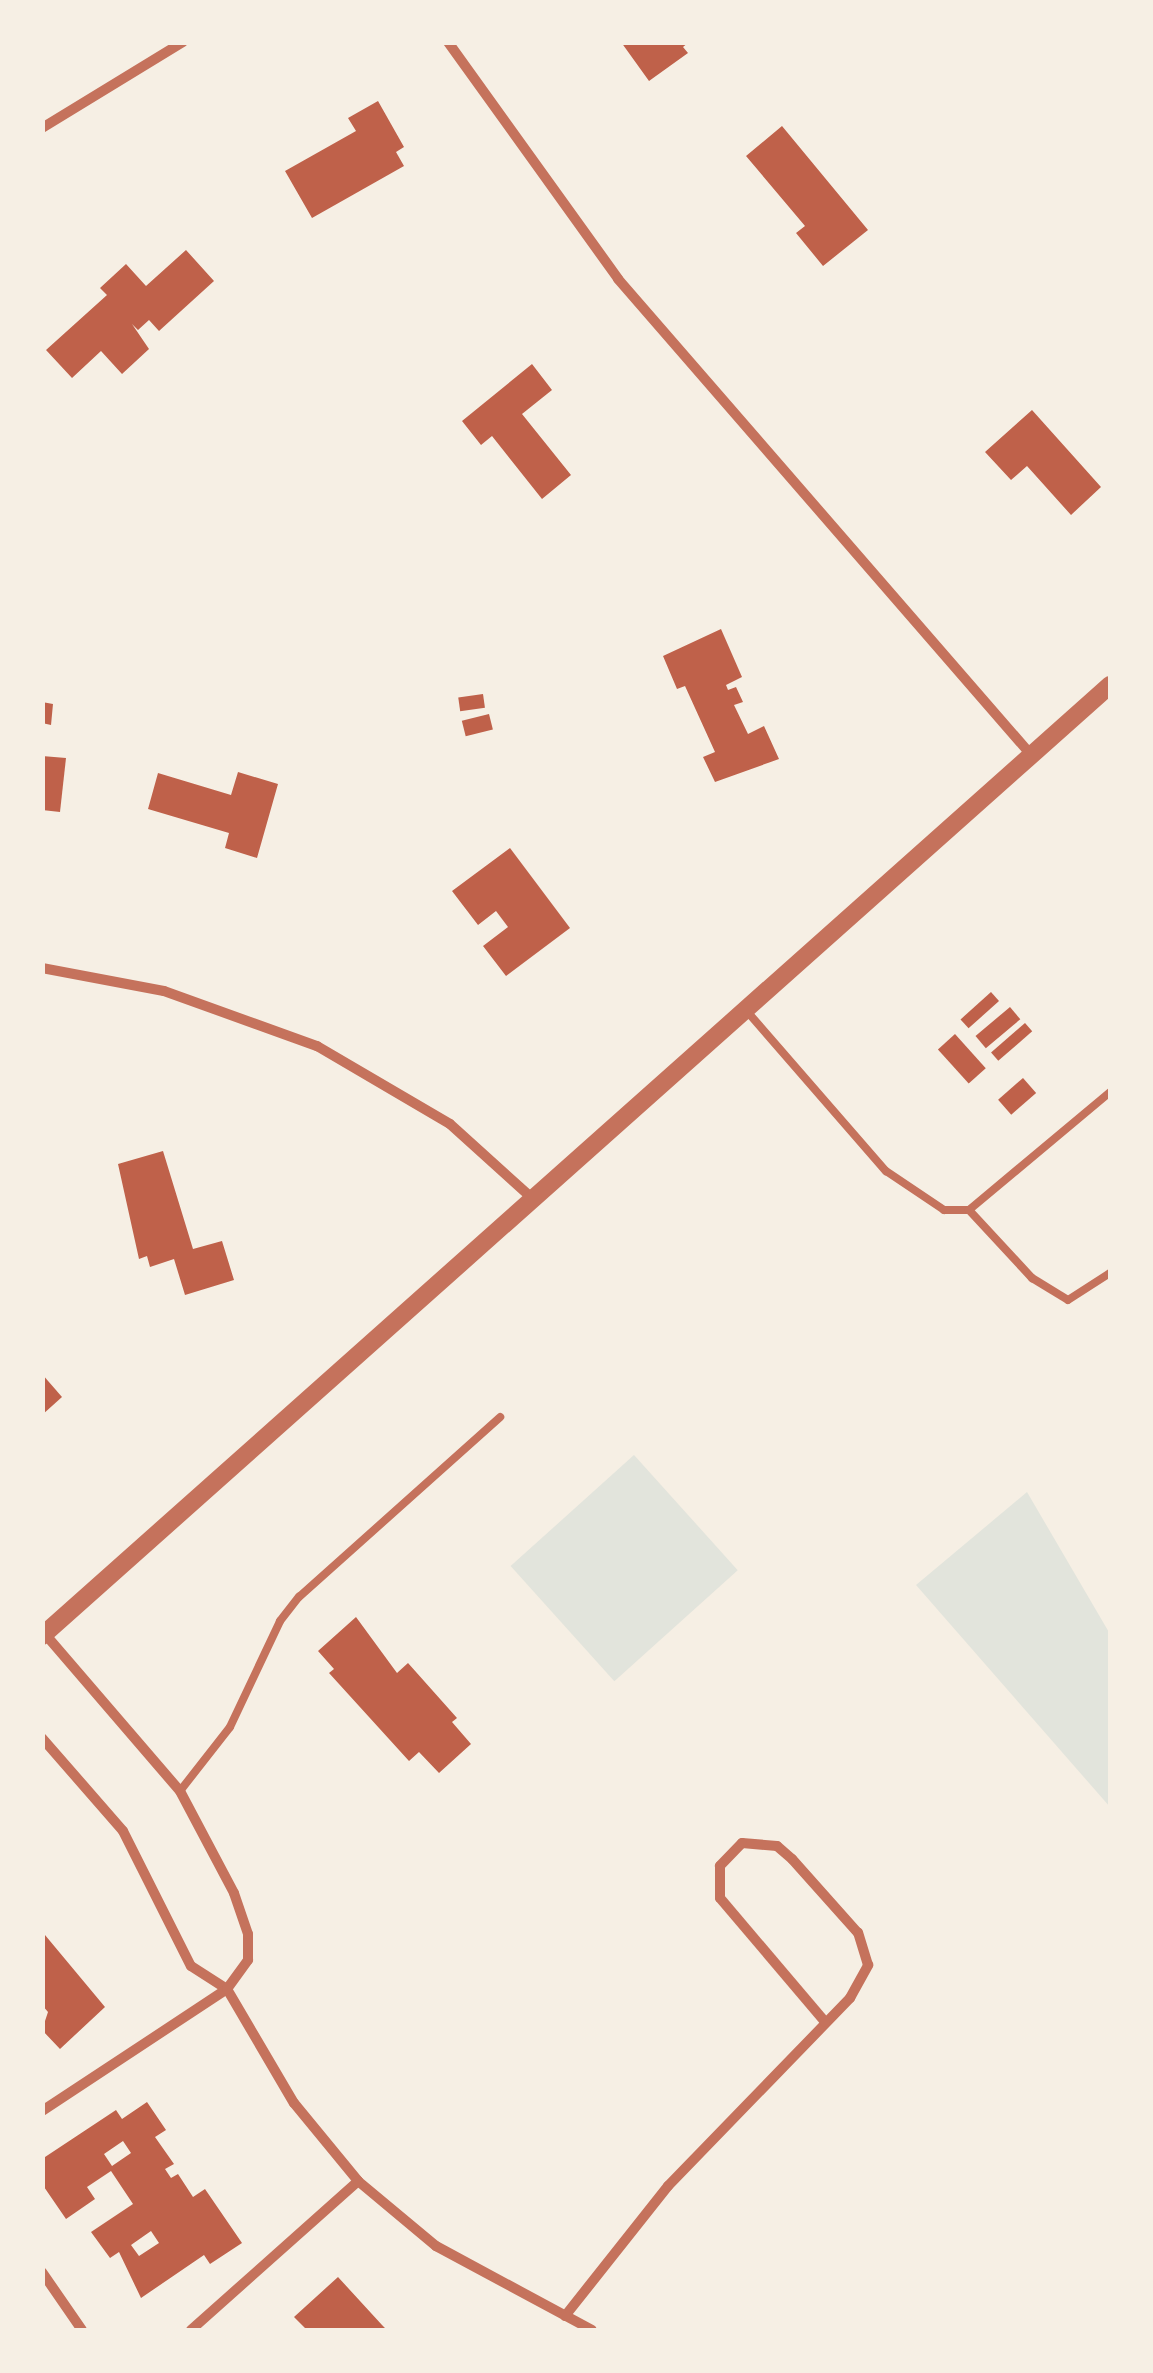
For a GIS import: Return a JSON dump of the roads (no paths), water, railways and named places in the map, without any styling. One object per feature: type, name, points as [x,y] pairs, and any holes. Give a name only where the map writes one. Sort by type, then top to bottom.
[{"type":"street","points":[[42,128],[184,42]]},
{"type":"street","points":[[448,42],[618,279],[1032,756]]},
{"type":"street","points":[[42,2111],[226,1989],[248,1960],[248,1934],[208,1839],[180,1791],[44,1635],[1110,685]]},
{"type":"street","points":[[42,968],[164,991],[301,1038],[450,1124],[534,1200]]},
{"type":"street","points":[[42,1738],[123,1831],[190,1966],[226,1989],[284,2088],[358,2181],[436,2246],[592,2330]]},
{"type":"street","points":[[565,2316],[668,2186],[825,2022],[860,1983],[866,1948],[777,1846],[742,1843],[720,1866],[720,1898],[825,2022]]},
{"type":"street","points":[[191,2330],[358,2181]]},
{"type":"street","points":[[42,2272],[82,2330]]},
{"type":"lane","points":[[745,1009],[886,1171],[944,1210],[970,1210],[1110,1092]]},
{"type":"lane","points":[[970,1210],[1032,1278],[1068,1300],[1110,1273]]},
{"type":"lane","points":[[180,1791],[230,1727],[280,1622],[299,1597],[500,1417]]}]
